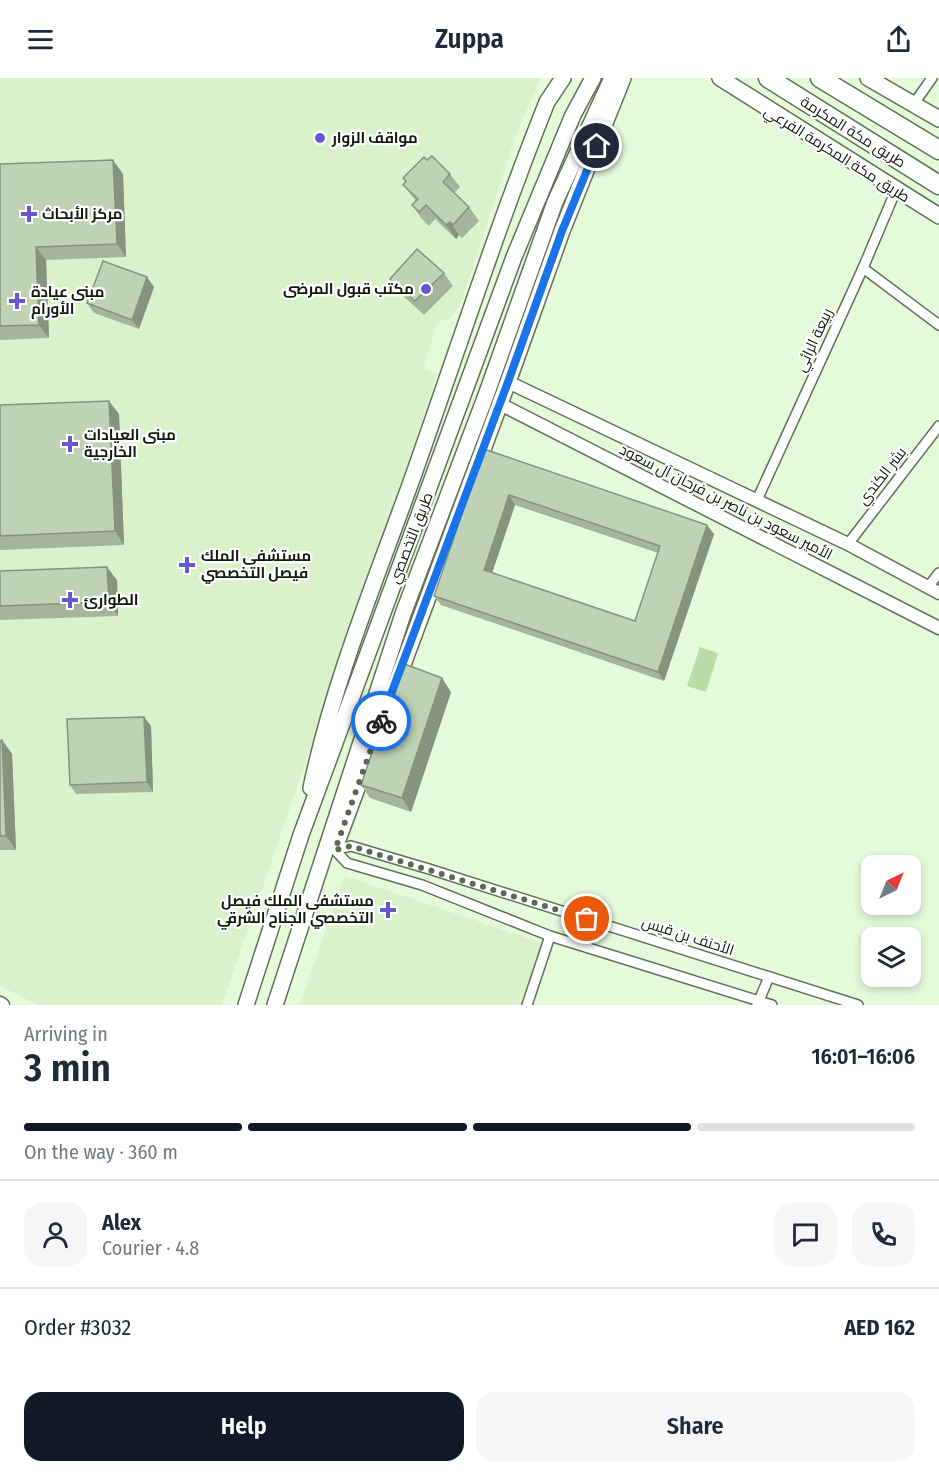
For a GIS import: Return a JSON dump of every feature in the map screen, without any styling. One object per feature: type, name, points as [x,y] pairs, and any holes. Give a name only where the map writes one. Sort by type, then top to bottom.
[{"type":"highway","name":"طريق مكة المكرمة","points":[[768,78],[939,185]]},
{"type":"highway","name":"طريق مكة المكرمة","points":[[820,78],[939,150]]},
{"type":"main road","points":[[301,835],[320,745],[344,669],[458,349],[476,291],[557,78]]},
{"type":"main road","points":[[548,102],[563,78]]},
{"type":"main road","points":[[548,102],[571,78]]},
{"type":"main road","name":"طريق التخصصي","points":[[246,1005],[301,835],[514,257],[573,115],[593,78]]},
{"type":"main road","points":[[709,78],[737,90]]},
{"type":"main road","points":[[721,78],[737,90]]},
{"type":"main road","points":[[868,78],[939,119]]},
{"type":"main road","points":[[304,919],[335,850],[562,231],[621,79]]},
{"type":"main road","name":"طريق التخصصي","points":[[275,1005],[403,614],[485,398],[555,202],[621,79]]},
{"type":"main road","name":"طريق مكة المكرمة الفرعي","points":[[737,90],[939,216]]},
{"type":"street","points":[[914,105],[932,78]]},
{"type":"street","name":"ربيعة الرائي","points":[[757,500],[863,268],[896,190]]},
{"type":"street","points":[[863,268],[939,325]]},
{"type":"street","name":"الأمير سعود بن ناصر بن فرحان آل سعود","points":[[508,382],[848,544],[934,590]]},
{"type":"street","name":"الأمير سعود بن ناصر بن فرحان آل سعود","points":[[500,404],[939,628]]},
{"type":"street","name":"بشر الكندي","points":[[848,544],[939,426]]},
{"type":"street","points":[[934,590],[939,573]]},
{"type":"street","name":"الأحنف بن قيس","points":[[335,850],[351,846],[429,868],[858,1005]]},
{"type":"street","points":[[335,850],[347,863],[422,885],[550,936],[758,1003],[772,1005]]},
{"type":"street","points":[[527,1005],[550,936]]},
{"type":"street","points":[[758,1003],[769,977]]},
{"type":"shaded area","name":"مستشفى الملك فيصل التخصصي","points":[[0,78],[541,78],[516,134],[461,303],[450,319],[437,322],[423,369],[437,374],[395,503],[222,1005],[38,1005],[0,986]]},
{"type":"shaded area","points":[[700,647],[718,653],[706,692],[687,686]]},
{"type":"shaded area","name":"مستشفى الملك فيصل التخصصي الجناح الشرقي","points":[[344,876],[542,943],[520,1005],[300,1005]]},
{"type":"building","points":[[432,156],[450,174],[443,182],[469,207],[453,225],[450,222],[446,225],[426,205],[419,212],[412,205],[418,199],[403,185],[406,181],[403,178],[424,157],[427,160]]},
{"type":"building","points":[[113,160],[117,244],[36,247],[39,325],[0,326],[0,164]]},
{"type":"building","points":[[417,249],[444,273],[415,301],[390,279]]},
{"type":"building","points":[[103,261],[147,277],[132,320],[87,303]]},
{"type":"building","points":[[109,401],[115,531],[0,536],[0,405]]},
{"type":"building","points":[[484,449],[707,525],[658,672],[434,596]],"holes":[[[509,495],[660,546],[635,621],[484,570]]]},
{"type":"building","points":[[107,567],[109,602],[0,606],[0,571]]},
{"type":"building","points":[[402,663],[442,678],[402,798],[361,785]]},
{"type":"building","points":[[144,717],[147,782],[70,785],[67,719]]},
{"type":"building","points":[[2,740],[6,836],[0,836],[0,741]]},
{"type":"way so far","points":[[381,721],[335,850],[351,846],[429,868],[587,919]]},
{"type":"place","name":"مواقف الزوار","points":[[320,138]]},
{"type":"place","name":"مركز الأبحاث","points":[[29,214]]},
{"type":"place","name":"مكتب قبول المرضى","points":[[426,289]]},
{"type":"place","name":"مبنى عيادة الأورام","points":[[17,301]]},
{"type":"place","name":"مبنى العيادات الخارجية","points":[[70,444]]},
{"type":"place","name":"مستشفى الملك فيصل التخصصي","points":[[187,565]]},
{"type":"place","name":"الطوارئ","points":[[70,600]]},
{"type":"place","name":"مستشفى الملك فيصل التخصصي الجناح الشرقي","points":[[388,910]]},
{"type":"route","points":[[381,721],[562,231],[597,146]]}]
